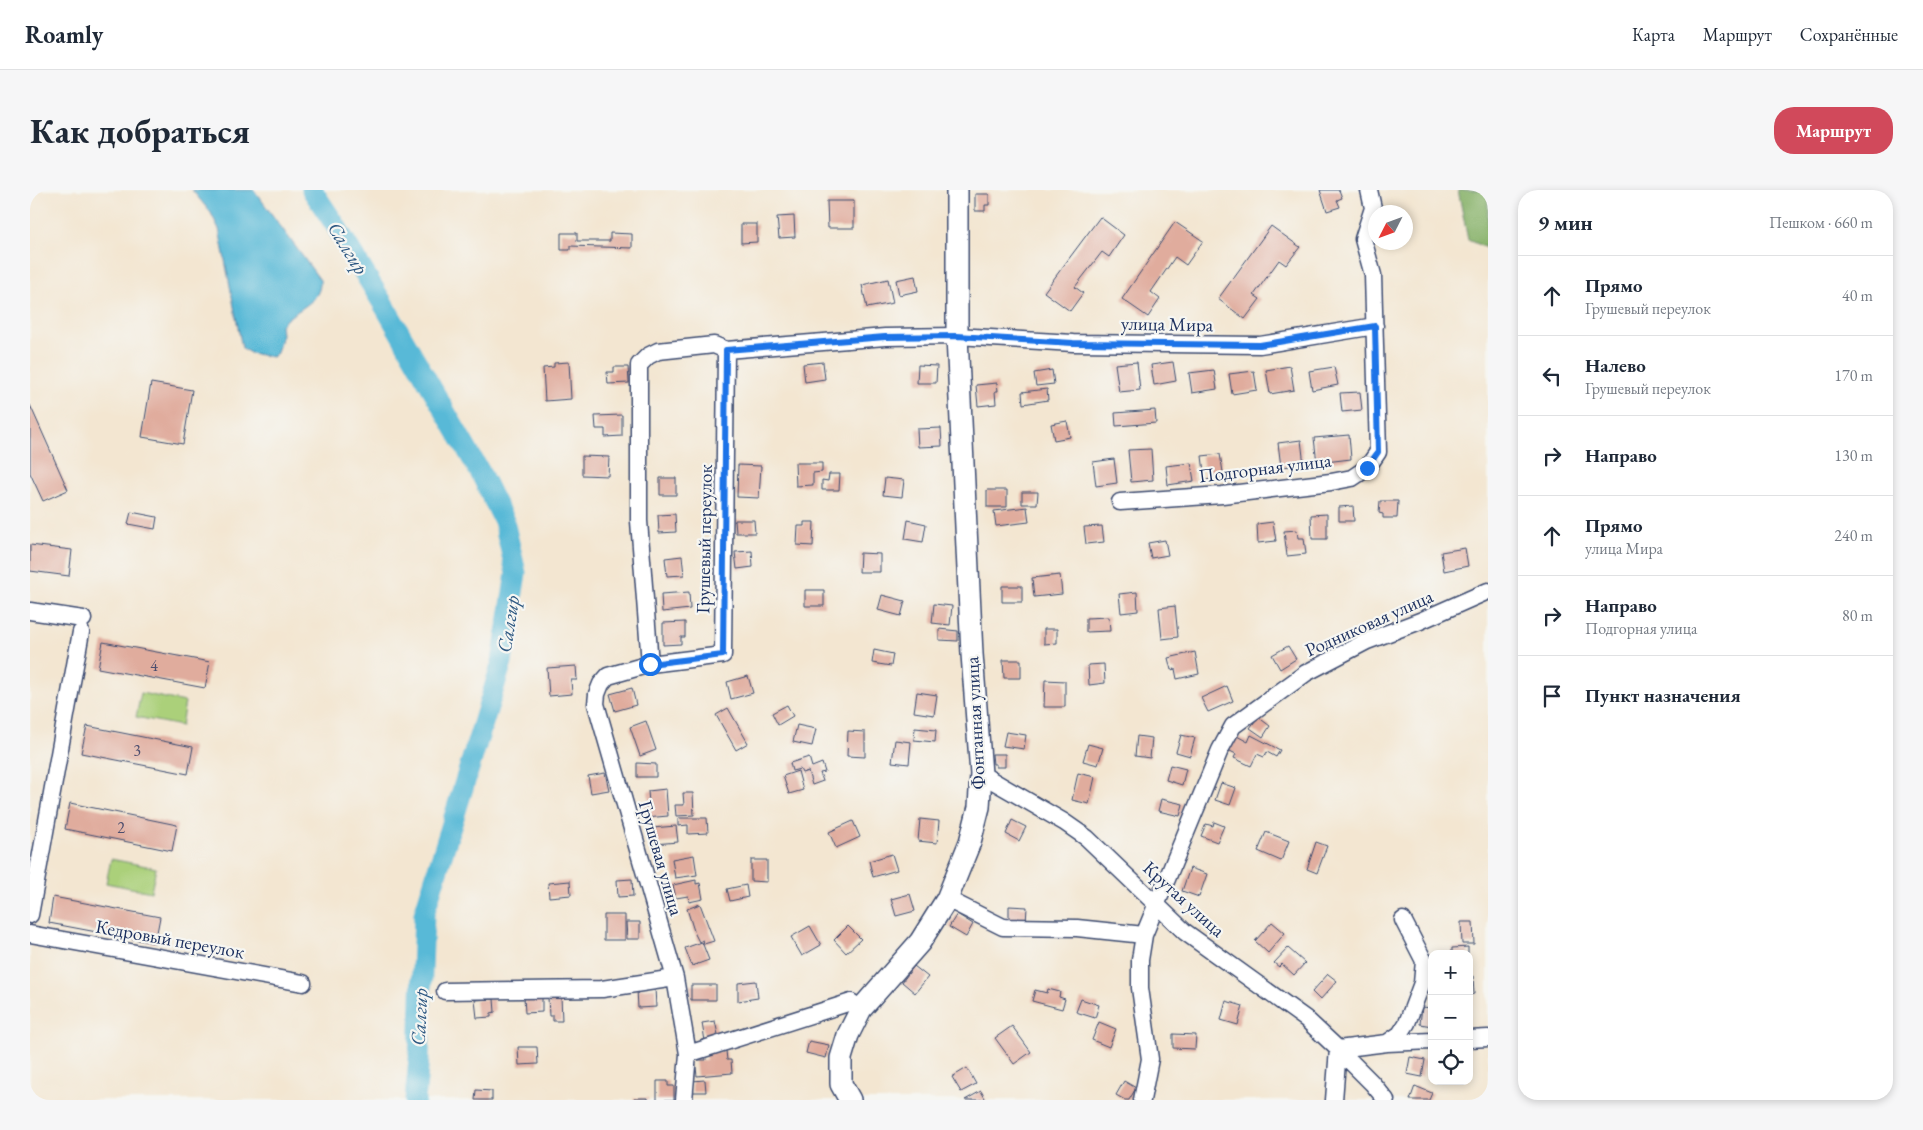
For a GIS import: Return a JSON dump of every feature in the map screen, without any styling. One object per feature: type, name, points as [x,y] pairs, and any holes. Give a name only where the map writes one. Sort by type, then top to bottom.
[{"type":"main road","name":"Фонтанная улица","points":[[842,1095],[841,1058],[848,1035],[861,1009],[920,942],[947,899],[970,842],[979,806],[982,774],[972,654],[957,336],[957,190]]},
{"type":"street","name":"Подгорная улица","points":[[1120,502],[1222,495],[1331,482],[1352,478],[1367,468],[1378,452],[1374,276],[1363,238],[1373,208],[1369,190]]},
{"type":"street","name":"улица Мира","points":[[650,664],[639,521],[639,365],[648,356],[658,351],[714,345],[726,350],[885,337],[957,336],[1073,343],[1260,345],[1375,326]]},
{"type":"street","name":"Грушевый переулок","points":[[650,664],[723,655],[726,350]]},
{"type":"street","name":"Родниковая улица","points":[[1142,1100],[1150,1059],[1140,988],[1140,960],[1144,935],[1158,905],[1220,750],[1233,726],[1306,673],[1367,641],[1420,621],[1488,591]]},
{"type":"street","points":[[30,611],[82,626],[30,915]]},
{"type":"street","name":"Грушевая улица","points":[[650,664],[608,676],[599,689],[596,704],[675,978],[688,1054],[684,1100]]},
{"type":"street","name":"Крутая улица","points":[[982,774],[1072,827],[1087,838],[1185,932],[1306,1019],[1372,1083],[1386,1100]]},
{"type":"street","points":[[947,899],[1003,927],[1077,928],[1144,935]]},
{"type":"street","points":[[1387,1042],[1400,1034],[1407,1023],[1422,983],[1424,961],[1403,920]]},
{"type":"street","name":"Кедровый переулок","points":[[30,934],[303,983]]},
{"type":"street","points":[[445,990],[602,989],[675,978]]},
{"type":"street","points":[[688,1054],[851,1002],[861,1009]]},
{"type":"street","points":[[1473,1039],[1488,1038]]},
{"type":"street","points":[[1334,1100],[1338,1049],[1387,1042],[1428,1040]]},
{"type":"green space","points":[[1458,190],[1488,190],[1488,249],[1468,240]]},
{"type":"green space","points":[[141,693],[185,702],[181,726],[136,717]]},
{"type":"green space","points":[[111,859],[156,868],[151,892],[106,883]]},
{"type":"water","points":[[192,190],[254,190],[320,280],[317,295],[281,325],[282,335],[277,353],[272,357],[250,353],[242,348],[219,229],[211,213]]},
{"type":"building","points":[[1320,190],[1339,190],[1342,198],[1337,200],[1340,207],[1327,211]]},
{"type":"building","points":[[975,194],[989,194],[989,205],[985,205],[985,211],[975,211]]},
{"type":"building","points":[[827,201],[854,201],[854,228],[828,228]]},
{"type":"building","points":[[794,216],[795,237],[779,238],[777,217]]},
{"type":"building","points":[[1100,217],[1124,235],[1109,257],[1102,252],[1075,287],[1083,293],[1070,311],[1044,292]]},
{"type":"building","points":[[1175,222],[1203,241],[1186,265],[1175,257],[1151,292],[1160,299],[1148,317],[1122,299]]},
{"type":"building","points":[[741,224],[757,224],[757,242],[741,243]]},
{"type":"building","points":[[1271,226],[1300,247],[1286,265],[1279,260],[1254,295],[1260,299],[1245,319],[1218,299]]},
{"type":"building","points":[[561,233],[577,233],[577,241],[610,241],[610,233],[632,234],[632,248],[570,246],[570,250],[561,250]]},
{"type":"building","points":[[915,276],[918,291],[899,295],[896,280]]},
{"type":"building","points":[[888,279],[893,303],[867,308],[862,285]]},
{"type":"building","points":[[569,362],[571,399],[545,401],[543,368],[554,367],[554,363]]},
{"type":"building","points":[[823,362],[825,379],[805,382],[803,364]]},
{"type":"building","points":[[1137,362],[1140,390],[1119,392],[1115,364]]},
{"type":"building","points":[[1173,362],[1176,381],[1154,385],[1151,365]]},
{"type":"building","points":[[918,365],[937,366],[936,383],[917,383]]},
{"type":"building","points":[[1290,366],[1294,390],[1270,394],[1266,370]]},
{"type":"building","points":[[614,367],[628,367],[629,383],[608,384],[607,372],[614,372]]},
{"type":"building","points":[[1334,367],[1338,385],[1312,390],[1309,371]]},
{"type":"building","points":[[1052,370],[1054,384],[1036,386],[1034,373]]},
{"type":"building","points":[[1214,370],[1217,389],[1192,393],[1189,373]]},
{"type":"building","points":[[1254,371],[1257,390],[1232,394],[1229,374]]},
{"type":"building","points":[[151,383],[192,390],[183,444],[142,437]]},
{"type":"building","points":[[997,383],[998,391],[995,391],[996,404],[978,406],[976,385]]},
{"type":"building","points":[[1047,389],[1048,400],[1023,404],[1022,392]]},
{"type":"building","points":[[1360,392],[1362,410],[1342,412],[1340,393]]},
{"type":"building","points":[[30,405],[68,490],[43,501],[30,473]]},
{"type":"building","points":[[1155,410],[1156,423],[1116,426],[1115,413]]},
{"type":"building","points":[[622,415],[622,436],[605,437],[605,429],[596,429],[595,416]]},
{"type":"building","points":[[1067,421],[1070,437],[1054,440],[1051,424]]},
{"type":"building","points":[[941,428],[942,446],[918,447],[917,429]]},
{"type":"building","points":[[1349,435],[1351,459],[1317,463],[1314,438]]},
{"type":"building","points":[[1301,440],[1304,465],[1281,467],[1278,443]]},
{"type":"building","points":[[1151,449],[1153,480],[1131,482],[1128,450]]},
{"type":"building","points":[[1220,454],[1224,478],[1205,480],[1202,456]]},
{"type":"building","points":[[582,456],[609,457],[608,476],[582,475]]},
{"type":"building","points":[[1114,459],[1117,483],[1096,486],[1093,462]]},
{"type":"building","points":[[795,463],[822,463],[822,472],[813,473],[813,485],[796,486]]},
{"type":"building","points":[[1191,463],[1194,481],[1168,485],[1166,466]]},
{"type":"building","points":[[738,465],[761,466],[759,498],[737,497]]},
{"type":"building","points":[[829,474],[840,474],[839,490],[822,490],[822,480],[828,481]]},
{"type":"building","points":[[660,478],[676,478],[676,495],[660,495]]},
{"type":"building","points":[[885,478],[904,480],[902,497],[883,495]]},
{"type":"building","points":[[987,490],[1007,490],[1007,507],[987,507]]},
{"type":"building","points":[[1022,492],[1038,492],[1037,504],[1022,504]]},
{"type":"building","points":[[1380,501],[1398,501],[1397,518],[1383,518],[1383,514],[1379,513]]},
{"type":"building","points":[[1353,506],[1354,521],[1339,521],[1339,507]]},
{"type":"building","points":[[1027,507],[1029,522],[996,526],[994,511]]},
{"type":"building","points":[[131,512],[157,517],[155,529],[128,524]]},
{"type":"building","points":[[675,514],[676,532],[659,533],[658,515]]},
{"type":"building","points":[[1327,514],[1327,539],[1312,539],[1311,515]]},
{"type":"building","points":[[735,520],[754,520],[755,533],[736,533]]},
{"type":"building","points":[[908,520],[926,524],[923,542],[905,539]]},
{"type":"building","points":[[804,522],[814,522],[813,546],[797,545],[798,526],[804,526]]},
{"type":"building","points":[[1273,522],[1276,541],[1258,543],[1257,524]]},
{"type":"building","points":[[1102,526],[1104,542],[1086,544],[1084,527]]},
{"type":"building","points":[[1297,530],[1298,538],[1304,538],[1306,554],[1287,556],[1284,531]]},
{"type":"building","points":[[1165,540],[1168,555],[1151,558],[1148,543]]},
{"type":"building","points":[[30,545],[72,550],[69,576],[30,571]]},
{"type":"building","points":[[1465,548],[1468,566],[1444,571],[1441,552]]},
{"type":"building","points":[[752,551],[753,567],[737,569],[735,552]]},
{"type":"building","points":[[860,553],[880,554],[880,572],[859,572]]},
{"type":"building","points":[[682,556],[684,575],[667,576],[665,558]]},
{"type":"building","points":[[1060,575],[1062,594],[1034,597],[1032,578]]},
{"type":"building","points":[[1002,586],[1022,586],[1022,602],[1002,602]]},
{"type":"building","points":[[805,590],[824,590],[824,606],[805,606]]},
{"type":"building","points":[[689,592],[690,609],[662,612],[661,594]]},
{"type":"building","points":[[1137,592],[1138,611],[1121,613],[1119,594]]},
{"type":"building","points":[[882,595],[905,601],[901,616],[878,610]]},
{"type":"building","points":[[934,604],[952,606],[950,625],[932,623]]},
{"type":"building","points":[[1175,606],[1178,637],[1162,639],[1159,608]]},
{"type":"building","points":[[1109,617],[1110,631],[1086,632],[1086,618]]},
{"type":"building","points":[[685,622],[685,637],[681,637],[681,644],[663,645],[663,623]]},
{"type":"building","points":[[939,629],[958,631],[958,641],[939,640]]},
{"type":"building","points":[[1044,629],[1057,629],[1057,643],[1044,644]]},
{"type":"building","points":[[103,642],[210,662],[205,688],[98,668]]},
{"type":"building","points":[[1288,646],[1296,659],[1280,669],[1272,655]]},
{"type":"building","points":[[874,650],[893,654],[891,666],[872,663]]},
{"type":"building","points":[[1195,652],[1199,674],[1177,679],[1175,669],[1171,670],[1168,658]]},
{"type":"building","points":[[1003,660],[1021,660],[1021,678],[1004,678]]},
{"type":"building","points":[[1104,664],[1105,683],[1089,685],[1088,665]]},
{"type":"building","points":[[576,666],[577,680],[571,680],[572,694],[549,696],[547,668]]},
{"type":"building","points":[[748,676],[753,693],[731,699],[727,682]]},
{"type":"building","points":[[1045,680],[1065,681],[1065,707],[1044,707]]},
{"type":"building","points":[[1227,686],[1233,701],[1208,712],[1201,698]]},
{"type":"building","points":[[632,688],[636,705],[615,711],[610,694]]},
{"type":"building","points":[[917,692],[937,695],[934,715],[914,712]]},
{"type":"building","points":[[787,705],[793,716],[778,725],[772,713]]},
{"type":"building","points":[[728,708],[748,743],[736,750],[716,715]]},
{"type":"building","points":[[1258,717],[1270,726],[1263,737],[1250,728]]},
{"type":"building","points":[[646,721],[656,750],[640,756],[630,727]]},
{"type":"building","points":[[797,725],[816,729],[812,746],[793,742]]},
{"type":"building","points":[[87,726],[193,747],[188,774],[81,753]]},
{"type":"building","points":[[915,728],[936,730],[935,742],[914,740]]},
{"type":"building","points":[[848,731],[865,732],[865,757],[847,756]]},
{"type":"building","points":[[1006,732],[1026,735],[1024,749],[1003,746]]},
{"type":"building","points":[[1181,735],[1195,738],[1190,756],[1176,752]]},
{"type":"building","points":[[1235,735],[1248,742],[1251,735],[1280,750],[1276,757],[1267,752],[1264,757],[1257,754],[1251,766],[1234,758],[1236,754],[1228,750]]},
{"type":"building","points":[[1137,736],[1152,738],[1150,758],[1135,756]]},
{"type":"building","points":[[895,740],[911,742],[909,764],[892,762]]},
{"type":"building","points":[[1088,744],[1103,748],[1098,765],[1083,761]]},
{"type":"building","points":[[992,754],[1005,754],[1005,767],[996,767],[996,764],[993,764]]},
{"type":"building","points":[[809,757],[812,767],[822,763],[825,772],[820,773],[823,781],[812,785],[808,771],[802,773],[800,769],[792,771],[790,763]]},
{"type":"building","points":[[637,763],[656,764],[656,777],[637,777]]},
{"type":"building","points":[[1170,765],[1186,769],[1182,785],[1166,780]]},
{"type":"building","points":[[798,771],[803,790],[789,794],[783,776]]},
{"type":"building","points":[[605,773],[609,790],[591,793],[588,776]]},
{"type":"building","points":[[1078,773],[1095,777],[1089,804],[1072,800]]},
{"type":"building","points":[[1221,783],[1236,788],[1230,805],[1215,800]]},
{"type":"building","points":[[666,789],[668,816],[646,818],[645,804],[649,804],[648,791]]},
{"type":"building","points":[[683,793],[693,793],[694,815],[676,816],[675,805],[684,805]]},
{"type":"building","points":[[1161,799],[1183,804],[1180,816],[1158,811]]},
{"type":"building","points":[[70,803],[177,825],[172,851],[65,829]]},
{"type":"building","points":[[678,818],[707,818],[708,833],[688,834],[688,825],[678,826]]},
{"type":"building","points":[[920,819],[939,821],[937,843],[918,841]]},
{"type":"building","points":[[1012,820],[1026,827],[1019,841],[1006,834]]},
{"type":"building","points":[[853,821],[860,837],[836,848],[829,832]]},
{"type":"building","points":[[1214,822],[1224,826],[1217,842],[1201,836],[1206,824],[1213,826]]},
{"type":"building","points":[[676,826],[678,842],[654,844],[652,828]]},
{"type":"building","points":[[1266,832],[1289,841],[1281,861],[1258,851]]},
{"type":"building","points":[[1316,842],[1327,846],[1317,873],[1307,869]]},
{"type":"building","points":[[892,854],[897,870],[873,877],[869,861]]},
{"type":"building","points":[[694,855],[697,875],[675,878],[672,859]]},
{"type":"building","points":[[751,860],[767,860],[767,882],[751,881]]},
{"type":"building","points":[[1190,868],[1207,874],[1199,897],[1182,891]]},
{"type":"building","points":[[632,879],[633,896],[618,897],[617,880]]},
{"type":"building","points":[[696,880],[696,884],[700,883],[703,899],[689,902],[688,896],[676,898],[673,885]]},
{"type":"building","points":[[570,881],[571,895],[549,897],[548,883]]},
{"type":"building","points":[[746,885],[748,897],[730,901],[727,889]]},
{"type":"building","points":[[910,894],[915,911],[896,916],[891,899]]},
{"type":"building","points":[[53,897],[160,917],[155,943],[49,923]]},
{"type":"building","points":[[700,904],[714,941],[704,944],[703,940],[699,942],[695,934],[687,909]]},
{"type":"building","points":[[1009,906],[1027,907],[1026,923],[1009,922]]},
{"type":"building","points":[[957,914],[973,924],[966,937],[949,927]]},
{"type":"building","points":[[604,915],[625,915],[625,940],[604,940]]},
{"type":"building","points":[[626,922],[640,922],[640,939],[627,939]]},
{"type":"building","points":[[1272,922],[1285,933],[1268,953],[1255,941]]},
{"type":"building","points":[[1461,922],[1473,922],[1474,944],[1462,944]]},
{"type":"building","points":[[810,926],[821,945],[802,956],[791,937]]},
{"type":"building","points":[[848,926],[861,939],[846,953],[834,940]]},
{"type":"building","points":[[702,942],[709,960],[692,966],[685,948]]},
{"type":"building","points":[[1468,947],[1468,950],[1452,950],[1452,948]]},
{"type":"building","points":[[1288,948],[1305,963],[1294,975],[1282,964],[1279,967],[1274,963]]},
{"type":"building","points":[[914,966],[928,977],[915,993],[902,982]]},
{"type":"building","points":[[1328,974],[1337,981],[1320,1000],[1312,992]]},
{"type":"building","points":[[756,981],[758,998],[738,1001],[738,983]]},
{"type":"building","points":[[691,985],[716,985],[716,1000],[691,1000]]},
{"type":"building","points":[[655,988],[656,1007],[638,1008],[637,989]]},
{"type":"building","points":[[1048,989],[1060,992],[1059,997],[1065,999],[1062,1009],[1032,1001],[1035,990],[1047,993]]},
{"type":"building","points":[[561,996],[562,1021],[553,1021],[553,1016],[549,1016],[548,997]]},
{"type":"building","points":[[524,997],[542,997],[542,1012],[525,1013]]},
{"type":"building","points":[[494,999],[495,1012],[491,1013],[491,1017],[477,1018],[475,1000]]},
{"type":"building","points":[[1081,999],[1099,1005],[1095,1018],[1076,1012]]},
{"type":"building","points":[[1226,1001],[1243,1006],[1238,1025],[1221,1020]]},
{"type":"building","points":[[1422,1007],[1428,1008],[1428,1025],[1420,1024]]},
{"type":"building","points":[[715,1021],[719,1039],[705,1041],[702,1023]]},
{"type":"building","points":[[1099,1022],[1116,1029],[1109,1047],[1092,1040]]},
{"type":"building","points":[[1012,1026],[1031,1052],[1014,1064],[995,1038]]},
{"type":"building","points":[[1173,1034],[1196,1035],[1195,1049],[1173,1048]]},
{"type":"building","points":[[809,1041],[829,1045],[826,1058],[806,1053]]},
{"type":"building","points":[[518,1047],[537,1047],[538,1064],[519,1065]]},
{"type":"building","points":[[726,1051],[727,1060],[731,1060],[732,1073],[697,1076],[695,1060],[706,1060],[705,1052]]},
{"type":"building","points":[[1410,1057],[1425,1060],[1422,1077],[1407,1074]]},
{"type":"building","points":[[967,1068],[976,1084],[961,1092],[952,1077]]},
{"type":"building","points":[[705,1080],[706,1092],[692,1092],[692,1081]]},
{"type":"building","points":[[657,1081],[668,1081],[668,1086],[674,1086],[674,1100],[657,1100]]},
{"type":"building","points":[[1124,1081],[1136,1088],[1129,1100],[1116,1095]]},
{"type":"building","points":[[1415,1086],[1432,1093],[1429,1100],[1410,1100]]},
{"type":"building","points":[[476,1090],[492,1091],[492,1100],[475,1100]]},
{"type":"building","points":[[981,1091],[986,1100],[965,1100]]},
{"type":"building","points":[[634,1098],[648,1098],[648,1100],[634,1100]]},
{"type":"waterway","name":"Салгир","points":[[312,190],[385,307],[481,474],[504,521],[516,573],[502,662],[424,914],[419,1059],[415,1100]]},
{"type":"route","points":[[650,664],[723,655],[726,350],[885,337],[957,336],[1073,343],[1260,345],[1375,326],[1378,452],[1367,468]]}]
